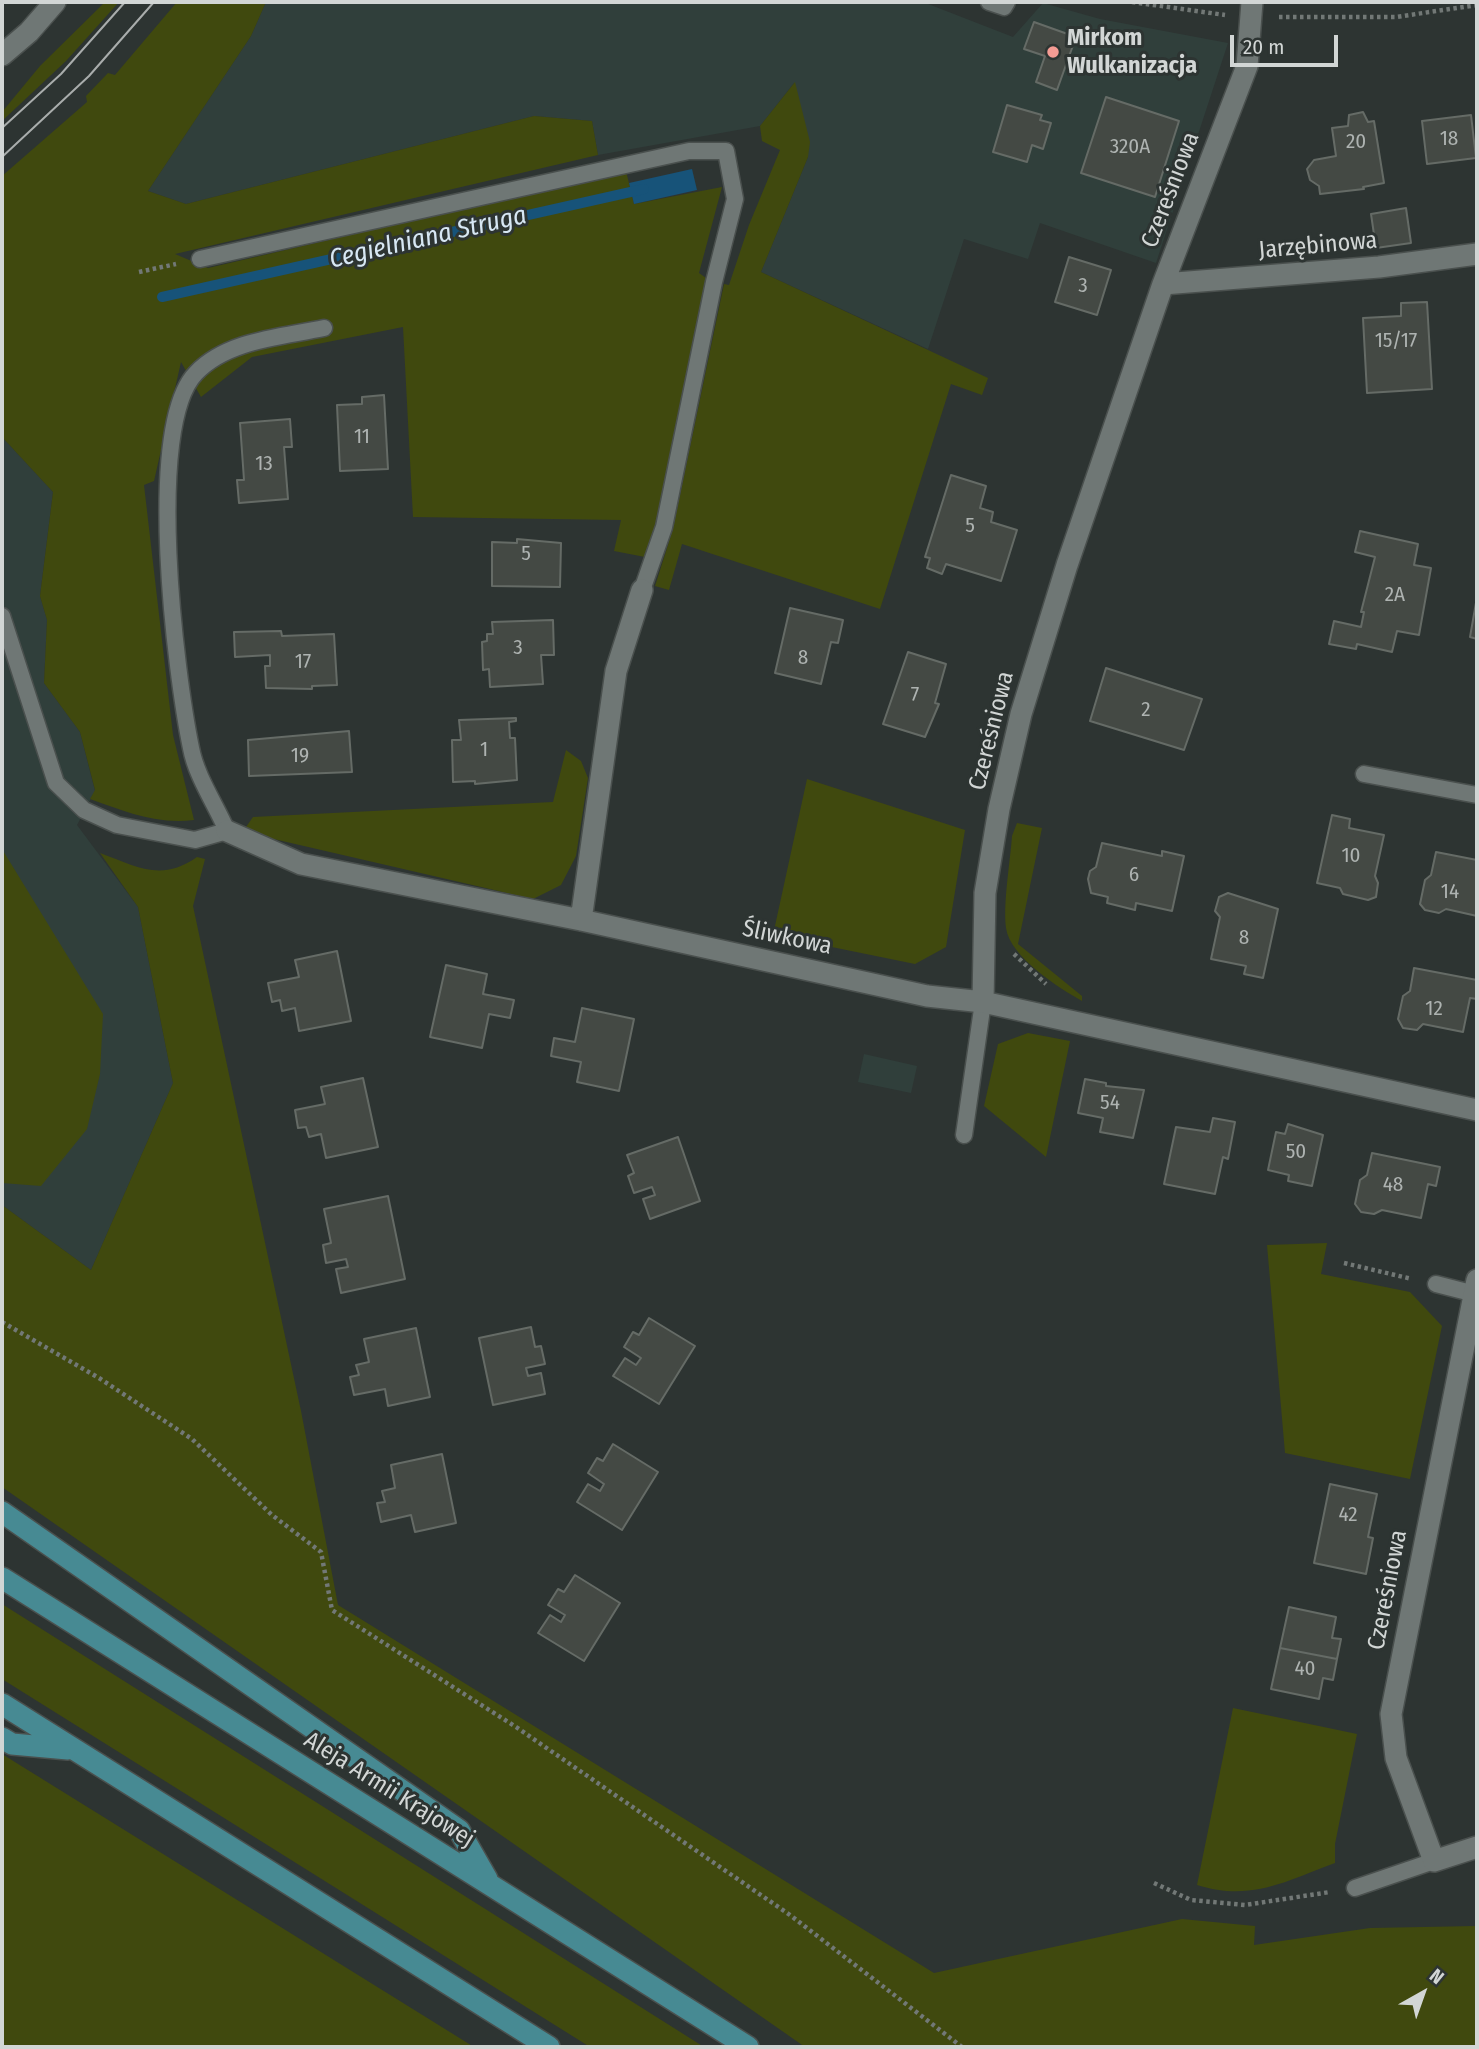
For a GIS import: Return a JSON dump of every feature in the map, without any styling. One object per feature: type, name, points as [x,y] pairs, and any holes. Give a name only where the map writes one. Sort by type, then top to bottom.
[{"type":"main road","points":[[2,1512],[459,1830],[490,1884]]},
{"type":"main road","name":"Aleja Armii Krajowej","points":[[2,1578],[748,2047]]},
{"type":"main road","points":[[2,1704],[550,2047]]},
{"type":"main road","points":[[2,1738],[12,1744],[74,1750]]},
{"type":"street","points":[[2,55],[29,32],[55,2]]},
{"type":"street","name":"Czereśniowa","points":[[984,1002],[985,893],[999,809],[1021,714],[1067,565],[1163,284],[1247,66],[1251,9]]},
{"type":"street","name":"Jarzębinowa","points":[[1163,284],[1379,267],[1477,254]]},
{"type":"street","points":[[581,920],[616,671],[642,590]]},
{"type":"street","name":"Śliwkowa","points":[[228,831],[301,864],[581,920],[928,996],[984,1002]]},
{"type":"street","points":[[984,1002],[1477,1111]]},
{"type":"street","name":"Czereśniowa","points":[[1434,1861],[1395,1758],[1391,1714],[1476,1287]]},
{"type":"street","points":[[1434,1861],[1477,1847]]},
{"type":"lane","points":[[989,2],[1004,7],[1007,2]]},
{"type":"lane","points":[[201,259],[689,151],[726,151],[735,199],[714,282],[664,527],[642,590]]},
{"type":"lane","points":[[2,616],[56,783],[84,810],[117,825],[195,840],[228,831],[191,751],[172,598],[165,519],[178,408],[195,373],[234,347],[324,328]]},
{"type":"lane","points":[[1364,774],[1477,795]]},
{"type":"lane","points":[[964,1135],[984,1002]]},
{"type":"lane","points":[[1436,1284],[1476,1287]]},
{"type":"lane","points":[[1355,1888],[1434,1861]]},
{"type":"path","points":[[1132,2],[1251,9],[1345,19],[1396,17],[1477,5]]},
{"type":"path","points":[[139,272],[201,259]]},
{"type":"path","points":[[1011,948],[1016,957],[1044,984],[1077,1007],[1075,1022]]},
{"type":"path","points":[[1344,1264],[1436,1284]]},
{"type":"path","points":[[2,1322],[99,1378],[192,1439],[272,1515],[321,1552],[332,1610],[516,1727],[790,1915],[962,2047]]},
{"type":"path","points":[[1154,1883],[1191,1900],[1245,1905],[1355,1888]]},
{"type":"shaded area","points":[[266,2],[923,2],[1013,37],[1043,3],[1100,19],[1228,43],[1156,263],[1040,223],[1028,259],[964,239],[928,349],[761,272],[808,157],[794,83],[760,126],[598,155],[592,121],[534,116],[186,204],[148,191],[251,36]]},
{"type":"shaded area","points":[[2,437],[53,492],[40,596],[47,620],[44,683],[80,732],[95,791],[77,825],[138,907],[173,1083],[91,1270],[2,1205]]},
{"type":"shaded area","points":[[864,1054],[917,1066],[911,1093],[858,1082]]},
{"type":"green space","points":[[105,2],[119,2],[66,61],[2,121],[2,112],[40,66]]},
{"type":"green space","points":[[177,2],[266,2],[251,36],[148,191],[186,204],[534,116],[592,121],[598,155],[175,254],[208,268],[626,171],[634,204],[722,187],[699,273],[706,278],[656,525],[645,557],[614,551],[621,520],[413,517],[403,327],[252,357],[201,397],[181,362],[154,481],[144,485],[173,735],[194,820],[167,821],[141,816],[90,799],[95,790],[80,732],[44,683],[47,620],[40,596],[53,492],[2,437],[2,176],[87,102],[86,96],[108,73],[115,75]]},
{"type":"green space","points":[[795,82],[810,142],[808,157],[761,272],[988,378],[982,395],[951,384],[880,609],[682,544],[669,590],[655,586],[673,529],[724,284],[729,285],[749,225],[780,150],[762,141],[760,126]]},
{"type":"green space","points":[[566,750],[581,761],[588,778],[576,856],[561,885],[533,899],[265,837],[246,827],[253,817],[553,802]]},
{"type":"green space","points":[[807,779],[965,830],[946,947],[915,964],[773,935]]},
{"type":"green space","points":[[1017,823],[1042,828],[1018,944],[1082,996],[1082,1001],[1037,971],[1009,939],[1005,918],[1006,895],[1012,836]]},
{"type":"green space","points":[[2,849],[103,1014],[100,1074],[87,1129],[41,1186],[2,1183]]},
{"type":"green space","points":[[100,853],[149,870],[172,869],[197,857],[205,859],[193,906],[301,1411],[338,1605],[934,1973],[1182,1919],[1255,1926],[1254,1945],[1370,1928],[1477,1926],[1477,2047],[805,2047],[2,1487],[2,1205],[91,1270],[173,1083],[138,907]]},
{"type":"green space","points":[[1028,1033],[1070,1041],[1046,1157],[984,1106],[998,1044]]},
{"type":"green space","points":[[1327,1243],[1321,1274],[1410,1292],[1442,1326],[1410,1479],[1285,1453],[1267,1245]]},
{"type":"green space","points":[[2,1604],[704,2047],[590,2047],[2,1679]]},
{"type":"green space","points":[[1233,1708],[1357,1734],[1335,1844],[1335,1863],[1284,1882],[1251,1890],[1216,1890],[1197,1885]]},
{"type":"green space","points":[[2,1754],[474,2047],[2,2047]]},
{"type":"water","points":[[692,169],[697,190],[634,204],[629,183]]},
{"type":"building","name":"Mirkom Wulkanizacja","points":[[1034,22],[1076,37],[1057,90],[1036,82],[1045,56],[1024,49]]},
{"type":"building","points":[[1106,97],[1179,121],[1155,197],[1081,173]]},
{"type":"building","points":[[1007,105],[1042,115],[1040,120],[1051,123],[1043,149],[1032,145],[1027,162],[993,152]]},
{"type":"building","points":[[1363,112],[1368,122],[1374,121],[1384,183],[1363,187],[1364,189],[1320,194],[1319,186],[1310,180],[1307,169],[1314,160],[1336,156],[1332,128],[1348,126],[1349,115]]},
{"type":"building","points":[[1471,115],[1476,158],[1427,164],[1422,121]]},
{"type":"building","points":[[1406,208],[1411,243],[1376,248],[1371,214]]},
{"type":"building","points":[[1069,257],[1111,270],[1097,315],[1055,302]]},
{"type":"building","points":[[1427,302],[1432,389],[1367,393],[1363,318],[1401,316],[1401,303]]},
{"type":"building","points":[[384,395],[388,469],[340,471],[337,405],[362,404],[362,397]]},
{"type":"building","points":[[290,419],[292,447],[284,447],[288,499],[239,503],[237,480],[244,480],[240,423]]},
{"type":"building","points":[[951,475],[986,486],[980,508],[993,512],[991,522],[1017,530],[1001,581],[946,564],[942,574],[927,568],[930,558],[925,557]]},
{"type":"building","points":[[1360,531],[1418,544],[1414,565],[1431,568],[1419,635],[1397,631],[1392,652],[1357,644],[1356,649],[1329,644],[1334,621],[1361,627],[1364,612],[1361,612],[1375,557],[1355,552]]},
{"type":"building","points":[[517,539],[561,543],[560,587],[492,586],[492,542],[517,543]]},
{"type":"building","points":[[1477,597],[1477,639],[1470,637]]},
{"type":"building","points":[[790,608],[843,620],[838,643],[831,642],[821,684],[775,673]]},
{"type":"building","points":[[553,620],[554,655],[541,655],[543,684],[490,687],[489,669],[483,670],[482,642],[487,641],[487,634],[493,634],[492,622]]},
{"type":"building","points":[[281,631],[282,636],[334,634],[337,685],[312,686],[312,689],[266,688],[265,666],[270,666],[270,655],[235,657],[234,632]]},
{"type":"building","points":[[908,652],[946,664],[935,703],[939,704],[925,737],[883,724]]},
{"type":"building","points":[[1106,668],[1202,699],[1184,750],[1090,721]]},
{"type":"building","points":[[516,718],[516,721],[509,722],[510,738],[515,738],[517,780],[475,784],[475,781],[453,782],[452,740],[461,740],[459,720]]},
{"type":"building","points":[[349,731],[352,772],[249,776],[248,740]]},
{"type":"building","points":[[1332,815],[1350,819],[1349,828],[1384,835],[1375,876],[1378,883],[1376,897],[1368,900],[1343,894],[1340,888],[1317,883]]},
{"type":"building","points":[[1102,843],[1162,856],[1162,851],[1184,856],[1172,911],[1136,903],[1135,910],[1107,903],[1108,897],[1091,893],[1088,879],[1090,871],[1096,867]]},
{"type":"building","points":[[1436,852],[1477,860],[1477,916],[1446,909],[1439,913],[1425,910],[1420,904],[1425,880],[1431,875]]},
{"type":"building","points":[[1228,893],[1278,909],[1263,978],[1244,974],[1246,966],[1211,959],[1220,917],[1215,911],[1219,897]]},
{"type":"building","points":[[337,951],[351,1021],[299,1031],[295,1008],[282,1011],[280,1000],[272,1002],[268,983],[299,977],[295,960]]},
{"type":"building","points":[[446,965],[487,974],[483,994],[514,1000],[510,1018],[489,1014],[482,1048],[430,1037]]},
{"type":"building","points":[[1414,968],[1477,980],[1477,999],[1470,998],[1463,1032],[1423,1024],[1417,1030],[1403,1028],[1398,1019],[1403,996],[1410,991]]},
{"type":"building","points":[[582,1008],[634,1019],[619,1091],[577,1082],[581,1062],[551,1056],[554,1038],[575,1042]]},
{"type":"building","points":[[363,1078],[378,1147],[326,1158],[321,1134],[309,1137],[306,1127],[298,1128],[295,1110],[325,1104],[321,1087]]},
{"type":"building","points":[[1085,1079],[1106,1083],[1106,1086],[1144,1090],[1133,1138],[1100,1132],[1103,1118],[1078,1113]]},
{"type":"building","points":[[1213,1118],[1235,1122],[1228,1159],[1223,1157],[1215,1194],[1164,1184],[1176,1127],[1210,1132]]},
{"type":"building","points":[[1288,1124],[1323,1135],[1312,1186],[1288,1181],[1289,1175],[1268,1170],[1276,1132],[1285,1134]]},
{"type":"building","points":[[678,1137],[700,1201],[650,1219],[643,1199],[655,1195],[652,1187],[634,1193],[628,1176],[634,1173],[627,1155]]},
{"type":"building","points":[[1372,1153],[1440,1167],[1436,1186],[1428,1184],[1421,1218],[1382,1210],[1374,1214],[1361,1212],[1355,1204],[1360,1180],[1367,1175]]},
{"type":"building","points":[[388,1196],[405,1279],[341,1293],[336,1269],[348,1267],[346,1259],[326,1263],[323,1245],[331,1243],[324,1209]]},
{"type":"building","points":[[649,1318],[695,1346],[659,1404],[613,1376],[625,1358],[636,1365],[641,1358],[624,1347],[633,1332],[639,1335]]},
{"type":"building","points":[[531,1327],[535,1347],[541,1346],[545,1364],[526,1368],[528,1376],[541,1373],[545,1394],[493,1405],[479,1338]]},
{"type":"building","points":[[416,1328],[430,1397],[388,1406],[385,1389],[354,1395],[350,1377],[359,1375],[356,1365],[369,1362],[364,1339]]},
{"type":"building","points":[[613,1444],[658,1472],[622,1530],[577,1502],[588,1484],[600,1491],[604,1484],[588,1473],[597,1458],[603,1461]]},
{"type":"building","points":[[442,1454],[456,1523],[415,1532],[411,1515],[381,1522],[377,1503],[385,1502],[382,1491],[395,1488],[391,1465]]},
{"type":"building","points":[[1330,1484],[1377,1494],[1368,1537],[1373,1538],[1366,1574],[1314,1563]]},
{"type":"building","points":[[575,1575],[620,1603],[584,1661],[538,1633],[550,1615],[561,1622],[565,1615],[548,1605],[558,1589],[564,1592]]},
{"type":"building","points":[[1289,1607],[1336,1617],[1332,1638],[1341,1639],[1337,1659],[1280,1648]]},
{"type":"building","points":[[1280,1648],[1337,1659],[1333,1680],[1323,1678],[1319,1699],[1271,1689]]},
{"type":"waterway","name":"Cegielniana Struga","points":[[162,297],[644,189]]},
{"type":"tram line","points":[[2,128],[61,74],[125,2]]},
{"type":"tram line","points":[[2,157],[89,76],[154,2]]},
{"type":"place","name":"Mirkom Wulkanizacja","points":[[1053,52]]}]
